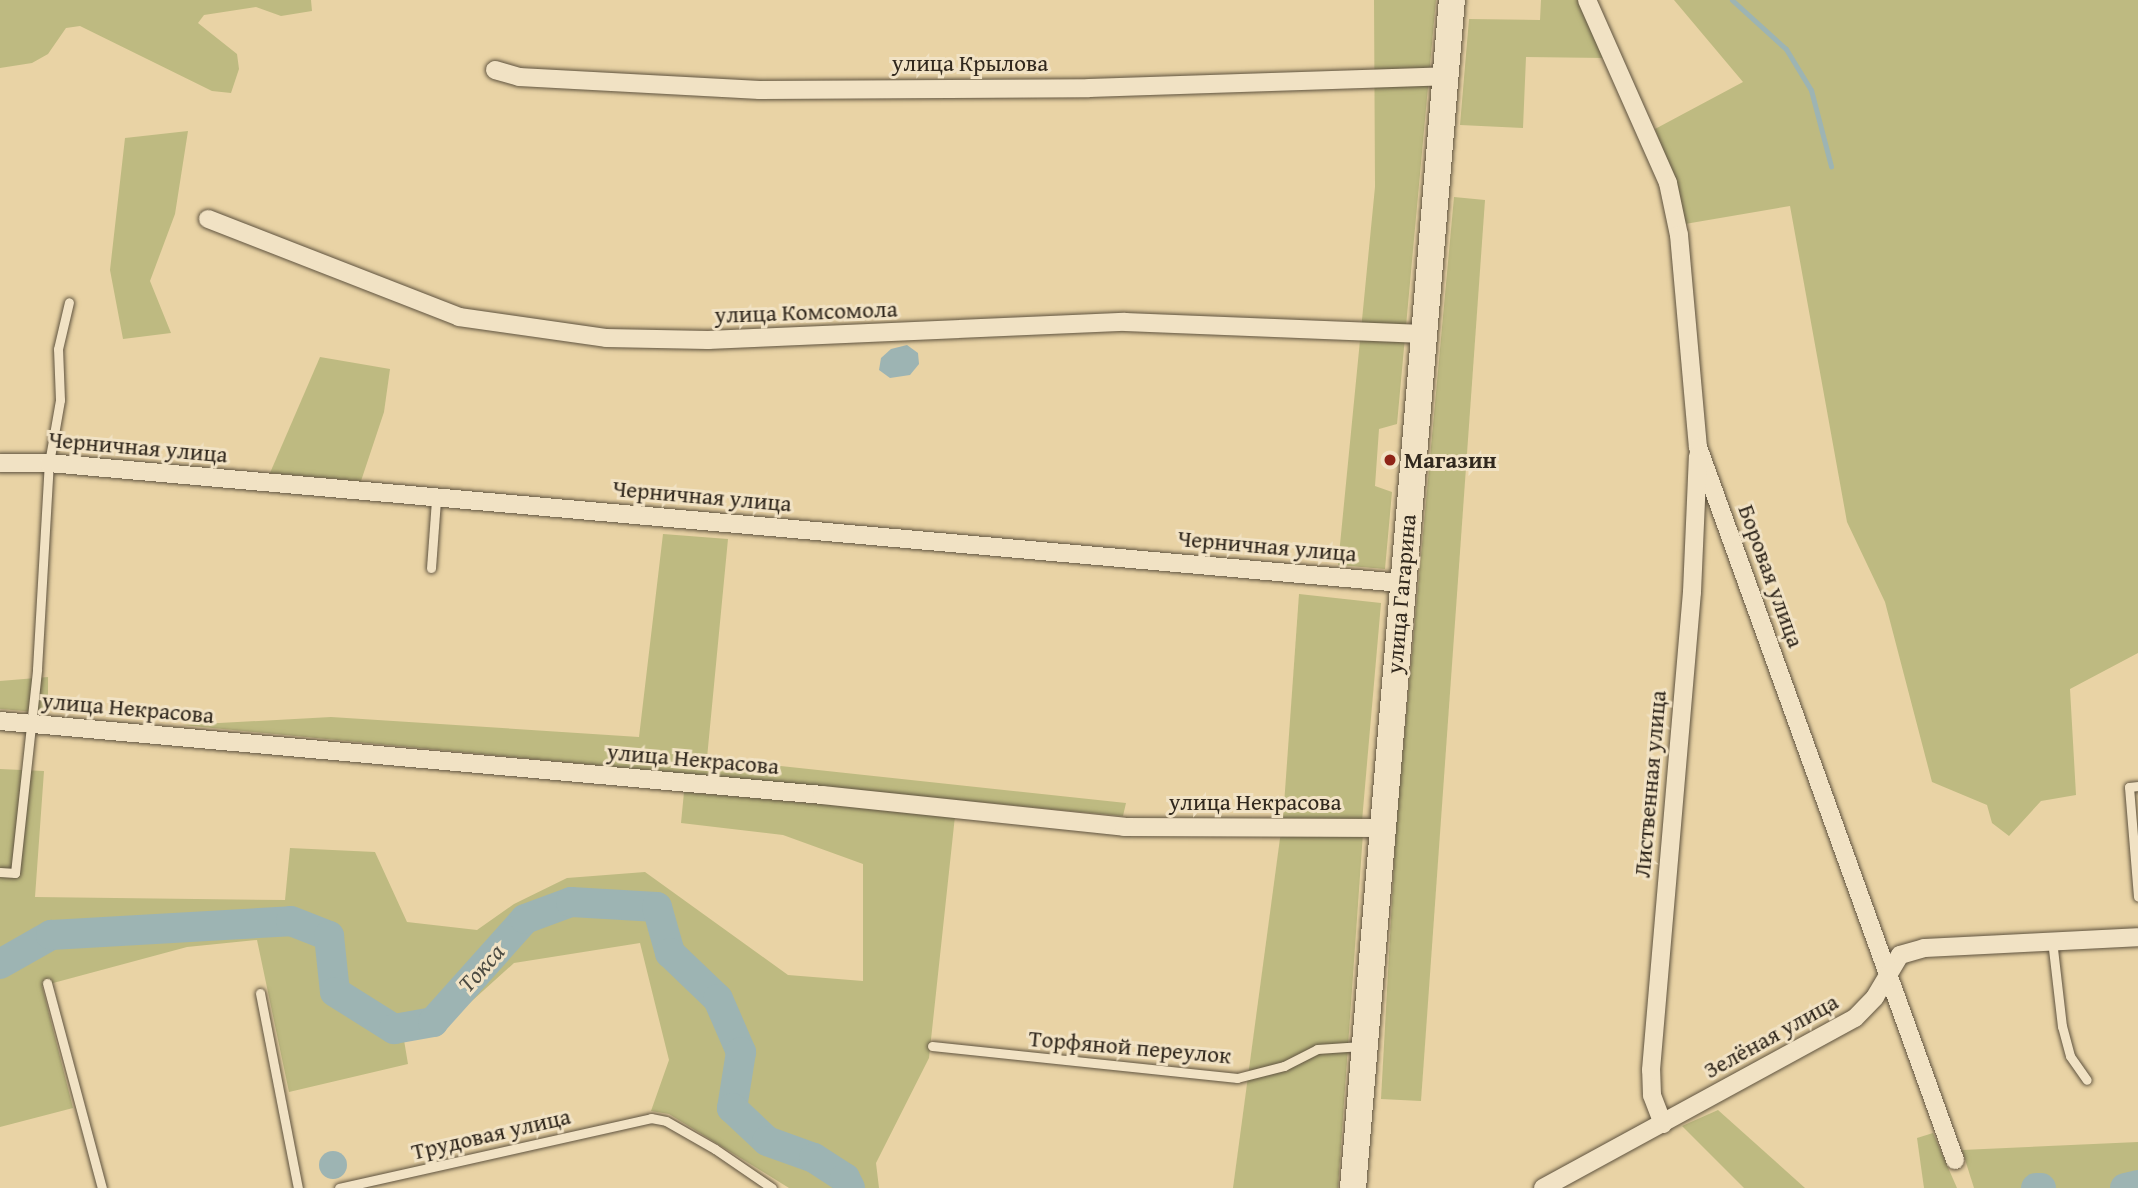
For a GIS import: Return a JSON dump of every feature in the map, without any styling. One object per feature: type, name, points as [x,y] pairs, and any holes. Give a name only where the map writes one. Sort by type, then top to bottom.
[{"type":"main road","name":"улица Гагарина","points":[[1353,1188],[1362,1046],[1452,0]]},
{"type":"street","name":"Боровая улица","points":[[1587,0],[1668,183],[1679,235],[1698,447],[1955,1160]]},
{"type":"street","name":"улица Крылова","points":[[495,69],[519,76],[760,90],[1089,88],[1447,76]]},
{"type":"street","name":"улица Комсомола","points":[[208,219],[459,317],[607,338],[708,340],[1125,321],[1424,334]]},
{"type":"street","name":"Лиственная улица","points":[[1663,1124],[1652,1095],[1651,1070],[1692,593],[1698,447]]},
{"type":"street","name":"Черничная улица","points":[[0,463],[50,463],[436,500],[1401,583]]},
{"type":"street","name":"улица Некрасова","points":[[0,721],[1124,827],[1381,828]]},
{"type":"street","name":"Зелёная улица","points":[[1543,1188],[1855,1018],[1875,997],[1900,956],[1924,948],[2052,938],[2138,937]]},
{"type":"lane","points":[[0,872],[15,873],[29,723],[37,670],[50,463],[60,400],[58,349],[69,302]]},
{"type":"lane","points":[[431,568],[436,500]]},
{"type":"lane","points":[[2138,786],[2129,787],[2138,897]]},
{"type":"lane","points":[[2052,938],[2062,1026],[2070,1056],[2087,1080]]},
{"type":"lane","points":[[47,983],[102,1188]]},
{"type":"lane","points":[[260,993],[298,1188]]},
{"type":"lane","name":"Торфяной переулок","points":[[932,1046],[1237,1078],[1284,1066],[1317,1049],[1362,1046]]},
{"type":"lane","name":"Трудовая улица","points":[[339,1188],[651,1118],[666,1121],[715,1149],[772,1188]]},
{"type":"shaded area","points":[[0,0],[311,0],[312,11],[281,16],[256,7],[204,15],[198,23],[237,54],[239,69],[231,93],[212,91],[80,26],[66,28],[48,54],[32,63],[0,68]]},
{"type":"shaded area","points":[[1374,0],[1436,0],[1397,424],[1379,429],[1375,486],[1392,492],[1385,569],[1338,565],[1375,187]]},
{"type":"shaded area","points":[[1541,0],[1579,0],[1606,58],[1526,57],[1523,128],[1460,125],[1469,19],[1540,20]]},
{"type":"shaded area","points":[[1674,0],[2138,0],[2138,653],[2070,689],[2076,795],[2041,801],[2009,836],[1992,823],[1987,805],[1932,782],[1885,602],[1847,522],[1790,206],[1685,224],[1675,181],[1655,129],[1743,82]]},
{"type":"shaded area","points":[[188,131],[175,214],[150,281],[171,333],[123,339],[110,270],[125,138]]},
{"type":"shaded area","points":[[1454,197],[1485,200],[1421,1101],[1381,1099],[1396,828]]},
{"type":"shaded area","points":[[320,357],[390,369],[384,412],[361,481],[270,473]]},
{"type":"shaded area","points":[[663,534],[728,539],[707,758],[1126,803],[1123,816],[182,725],[331,717],[639,737]]},
{"type":"shaded area","points":[[1299,594],[1381,603],[1362,821],[1283,819]]},
{"type":"shaded area","points":[[48,677],[48,713],[0,709],[0,681]]},
{"type":"shaded area","points":[[0,769],[44,771],[35,897],[285,900],[290,848],[375,852],[407,922],[477,930],[514,904],[567,878],[645,872],[788,975],[863,981],[863,864],[783,835],[681,823],[684,792],[955,816],[929,1058],[876,1163],[879,1188],[789,1188],[669,1114],[651,1111],[669,1060],[640,943],[514,963],[442,1028],[404,1040],[408,1064],[289,1092],[257,940],[187,947],[42,986],[73,1108],[0,1127]]},
{"type":"shaded area","points":[[1281,831],[1363,833],[1338,1188],[1233,1188]]},
{"type":"shaded area","points":[[1718,1110],[1805,1188],[1744,1188],[1682,1126]]},
{"type":"shaded area","points":[[1933,1133],[1957,1188],[1924,1188],[1917,1138]]},
{"type":"shaded area","points":[[2138,1142],[2138,1188],[1974,1188],[1962,1150]]},
{"type":"water","points":[[907,345],[918,353],[919,364],[910,375],[890,378],[879,370],[881,358],[891,349]]},
{"type":"water","points":[[333,1151],[343,1155],[347,1165],[343,1175],[333,1179],[323,1175],[319,1165],[323,1155]]},
{"type":"waterway","points":[[1732,0],[1786,49],[1811,90],[1831,166]]},
{"type":"waterway","name":"Токса","points":[[0,964],[51,935],[291,921],[329,936],[335,992],[394,1029],[433,1022],[525,919],[571,902],[657,907],[670,953],[718,999],[741,1052],[732,1108],[767,1141],[814,1158],[845,1178],[850,1188]]},
{"type":"waterway","points":[[2125,1188],[2138,1185]]},
{"type":"waterway","points":[[2036,1188],[2041,1188]]},
{"type":"place","name":"Магазин","points":[[1390,460]]}]
